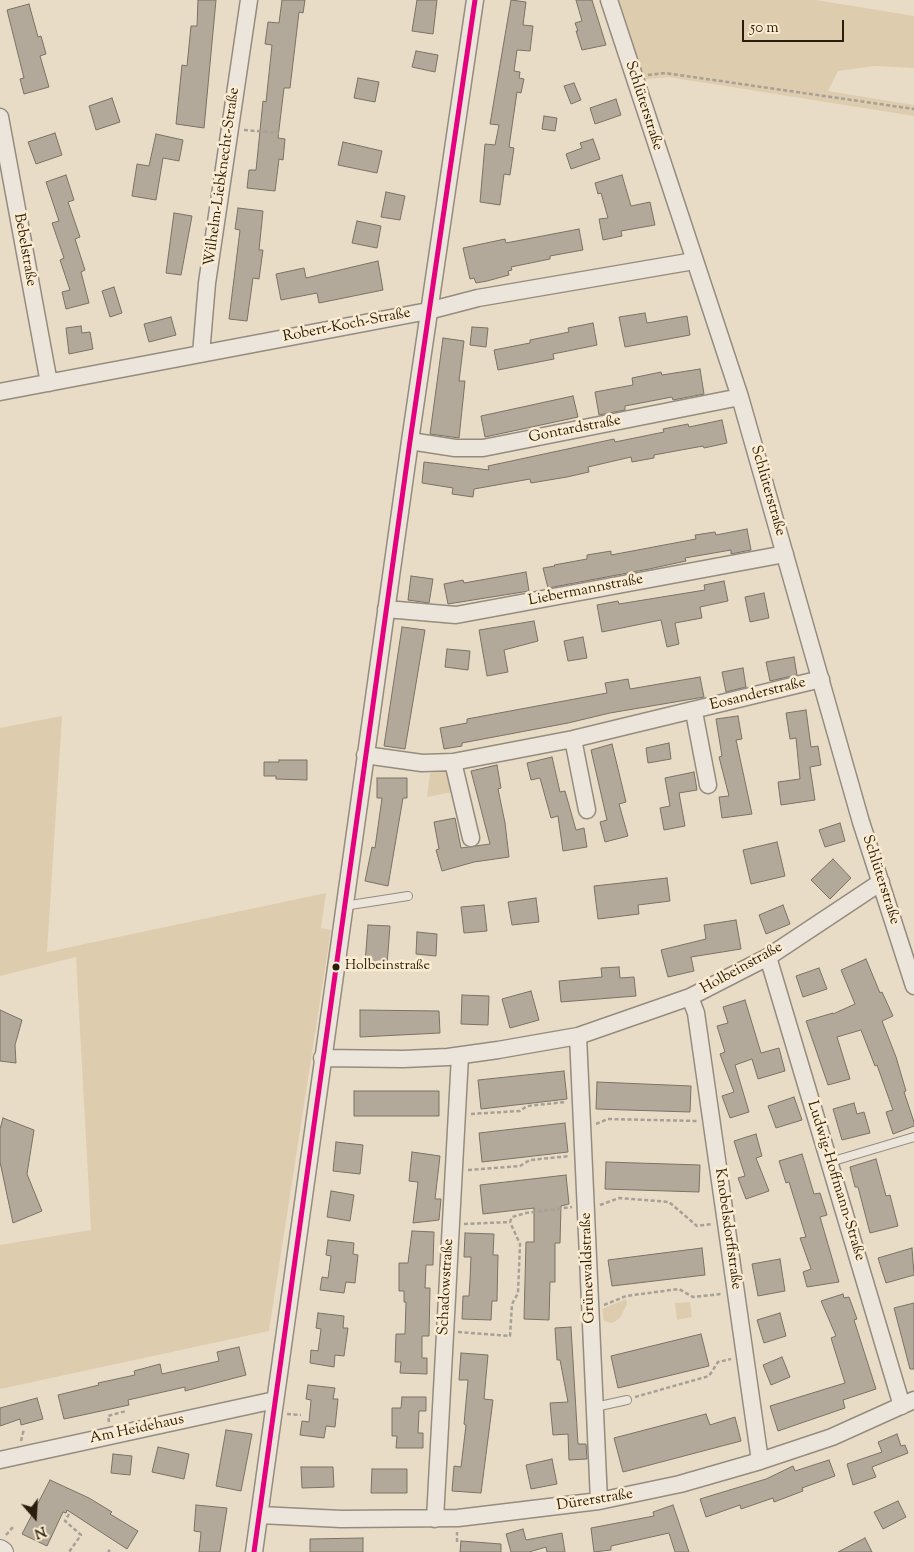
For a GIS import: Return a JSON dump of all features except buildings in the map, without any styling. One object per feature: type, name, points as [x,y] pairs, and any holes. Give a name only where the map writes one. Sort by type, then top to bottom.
[{"type":"street","name":"Wilhelm-Liebknecht-Straße","points":[[201,354],[207,284],[249,0]]},
{"type":"street","points":[[254,1552],[322,1058],[474,0]]},
{"type":"street","name":"Schlüterstraße","points":[[609,0],[740,397],[861,822],[914,986]]},
{"type":"street","name":"Bebelstraße","points":[[0,117],[48,383]]},
{"type":"street","name":"Robert-Koch-Straße","points":[[0,392],[428,311],[478,298],[694,261]]},
{"type":"street","name":"Gontardstraße","points":[[410,440],[455,448],[483,448],[740,397]]},
{"type":"street","name":"Liebermannstraße","points":[[386,609],[456,615],[785,554]]},
{"type":"street","name":"Eosanderstraße","points":[[365,755],[422,764],[453,762],[573,739],[694,712],[821,680]]},
{"type":"street","name":"Eosanderstraße","points":[[694,712],[708,785]]},
{"type":"street","points":[[573,739],[587,810]]},
{"type":"street","points":[[453,762],[471,838]]},
{"type":"street","name":"Holbeinstraße","points":[[322,1058],[403,1060],[460,1056],[578,1036],[690,997],[768,956],[881,882]]},
{"type":"street","name":"Ludwig-Hoffmann-Straße","points":[[768,956],[830,1162],[908,1403]]},
{"type":"street","name":"Knobelsdorffstraße","points":[[690,997],[696,1013],[760,1461]]},
{"type":"street","name":"Grünewaldstraße","points":[[578,1036],[599,1501]]},
{"type":"street","name":"Schadowstraße","points":[[435,1519],[460,1056]]},
{"type":"street","name":"Am Heidehaus","points":[[0,1460],[275,1400]]},
{"type":"street","name":"Dürerstraße","points":[[260,1515],[342,1519],[435,1519],[530,1511],[599,1501],[680,1484],[760,1461],[832,1437],[908,1403]]},
{"type":"lane","points":[[344,906],[408,896]]},
{"type":"lane","points":[[830,1162],[914,1137]]},
{"type":"lane","points":[[595,1407],[627,1400]]},
{"type":"path","points":[[633,77],[665,73],[914,109]]},
{"type":"path","points":[[230,129],[279,133]]},
{"type":"path","points":[[457,1115],[520,1111],[527,1106],[582,1101]]},
{"type":"path","points":[[583,1130],[608,1119],[711,1121]]},
{"type":"path","points":[[454,1170],[520,1166],[530,1160],[584,1154]]},
{"type":"path","points":[[444,1331],[510,1336],[512,1304],[518,1293],[520,1244],[510,1222],[512,1216],[600,1205],[619,1198],[669,1202],[697,1226],[726,1222]]},
{"type":"path","points":[[450,1224],[510,1222]]},
{"type":"path","points":[[591,1310],[626,1296],[661,1291],[679,1289],[693,1297],[736,1292]]},
{"type":"path","points":[[627,1400],[709,1376],[718,1362],[745,1356]]},
{"type":"path","points":[[69,1514],[65,1521],[81,1535],[69,1552]]},
{"type":"path","points":[[2,1547],[13,1527]]},
{"type":"shaded area","points":[[616,0],[816,0],[914,16],[914,68],[875,66],[838,71],[828,91],[914,105],[914,116],[668,77],[640,80]]},
{"type":"shaded area","points":[[62,716],[47,952],[326,893],[321,928],[331,930],[269,1331],[0,1389],[0,1245],[91,1230],[76,957],[0,976],[0,728]]},
{"type":"shaded area","points":[[449,769],[453,792],[427,797],[430,773]]},
{"type":"shaded area","points":[[626,1299],[627,1304],[620,1318],[612,1323],[604,1321],[602,1309]]},
{"type":"shaded area","points":[[690,1302],[692,1317],[677,1320],[675,1303]]},
{"type":"transit line","points":[[254,1552],[410,441],[475,0]]},
{"type":"place","name":"Holbeinstraße","points":[[336,967]]}]
